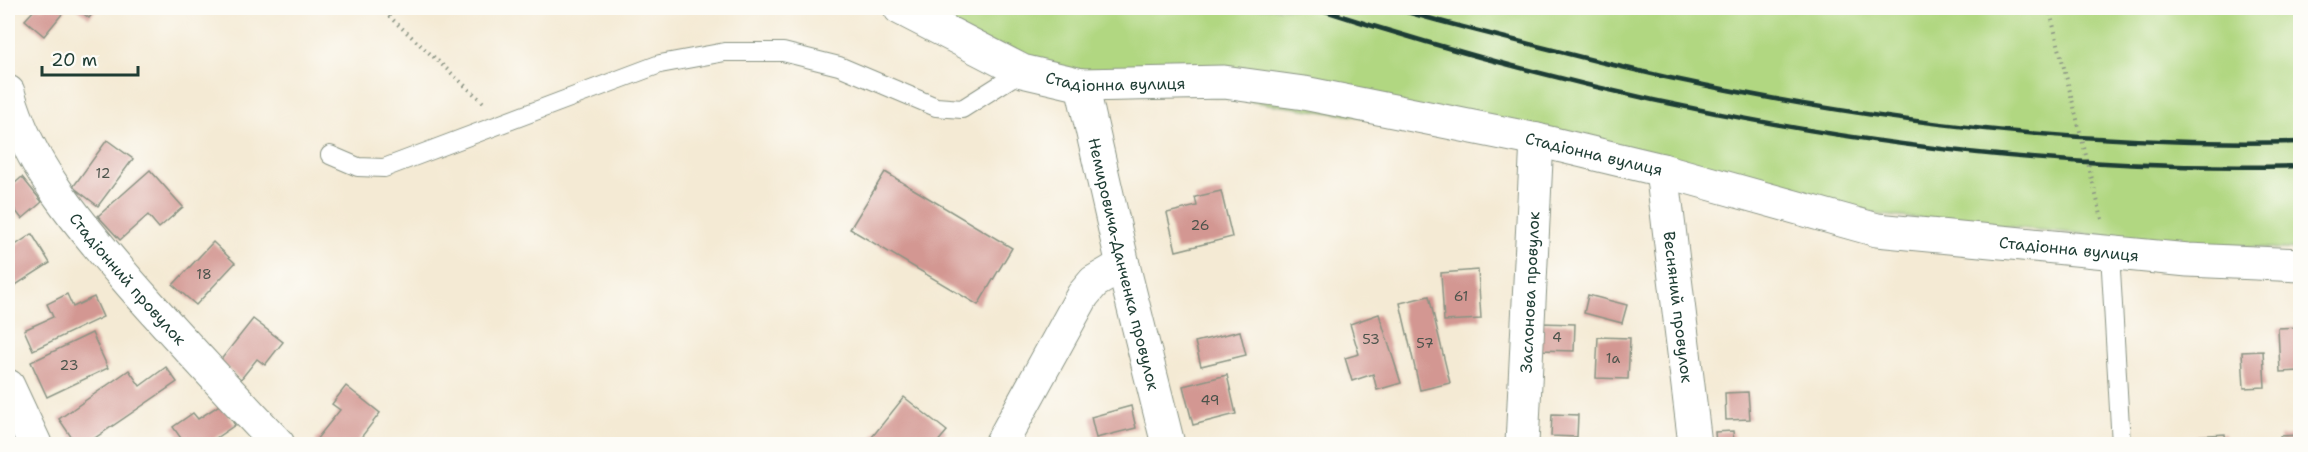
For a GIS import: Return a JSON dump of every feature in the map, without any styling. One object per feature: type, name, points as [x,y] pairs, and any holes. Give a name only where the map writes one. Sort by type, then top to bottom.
[{"type":"street","name":"Стадіонна вулиця","points":[[900,8],[1022,71],[1082,85],[1224,82],[1304,93],[1537,140],[1662,170],[1877,231],[2188,260],[2301,265]]},
{"type":"street","name":"Немировича-Данченка провулок","points":[[1082,85],[1123,265],[1168,444]]},
{"type":"street","name":"Стадіонний провулок","points":[[8,92],[38,164],[72,216],[191,353],[278,444]]},
{"type":"street","name":"Заслонова провулок","points":[[1522,444],[1537,140]]},
{"type":"street","name":"Весняний провулок","points":[[1662,170],[1695,444]]},
{"type":"street","points":[[1001,444],[1083,295],[1094,282],[1123,265]]},
{"type":"street","points":[[8,386],[35,444]]},
{"type":"lane","points":[[330,155],[358,167],[384,168],[660,63],[725,52],[783,52],[839,66],[936,107],[962,109],[1022,71]]},
{"type":"lane","points":[[2110,253],[2121,444]]},
{"type":"path","points":[[380,8],[505,122]]},
{"type":"path","points":[[2049,8],[2110,253]]},
{"type":"green space","points":[[921,8],[2300,8],[2300,250],[2189,244],[1880,215],[1665,159],[1032,71]]},
{"type":"building","points":[[36,8],[67,8],[44,36],[25,20]]},
{"type":"building","points":[[76,8],[97,8],[89,18]]},
{"type":"building","points":[[107,140],[133,159],[98,206],[73,187]]},
{"type":"building","points":[[150,170],[183,207],[159,228],[148,215],[120,240],[98,216]]},
{"type":"building","points":[[885,172],[1012,248],[978,305],[850,229]]},
{"type":"building","points":[[22,177],[42,202],[22,219],[8,201],[8,189]]},
{"type":"building","points":[[1221,191],[1232,237],[1176,251],[1167,213],[1197,206],[1195,197]]},
{"type":"building","points":[[32,234],[50,263],[8,290],[8,250]]},
{"type":"building","points":[[213,242],[235,263],[196,305],[173,285]]},
{"type":"building","points":[[1478,270],[1481,319],[1444,321],[1441,273]]},
{"type":"building","points":[[67,294],[73,307],[94,297],[103,317],[33,350],[24,330],[53,317],[47,304]]},
{"type":"building","points":[[1588,295],[1627,305],[1622,323],[1584,313]]},
{"type":"building","points":[[1429,296],[1450,383],[1420,390],[1400,303]]},
{"type":"building","points":[[1379,314],[1401,383],[1377,390],[1373,374],[1352,381],[1345,358],[1359,354],[1350,324]]},
{"type":"building","points":[[253,319],[283,342],[265,365],[257,359],[241,379],[219,362]]},
{"type":"building","points":[[1540,323],[1575,324],[1574,351],[1539,350]]},
{"type":"building","points":[[2300,327],[2300,371],[2280,372],[2278,328]]},
{"type":"building","points":[[1240,331],[1246,355],[1201,366],[1195,342]]},
{"type":"building","points":[[92,333],[108,368],[47,397],[31,362]]},
{"type":"building","points":[[1598,337],[1630,338],[1628,379],[1596,378]]},
{"type":"building","points":[[2263,351],[2265,387],[2244,388],[2242,352]]},
{"type":"building","points":[[166,367],[177,382],[86,444],[76,444],[59,419],[129,370],[140,386]]},
{"type":"building","points":[[1227,375],[1236,414],[1193,425],[1183,386]]},
{"type":"building","points":[[346,386],[380,413],[356,444],[320,444],[315,441],[340,410],[332,404]]},
{"type":"building","points":[[1748,392],[1750,419],[1726,420],[1725,393]]},
{"type":"building","points":[[904,397],[947,431],[936,444],[871,444],[868,442]]},
{"type":"building","points":[[221,404],[235,425],[207,444],[185,444],[173,427],[193,413],[198,419]]},
{"type":"building","points":[[1131,406],[1136,428],[1096,438],[1091,417]]},
{"type":"building","points":[[1552,414],[1578,415],[1577,437],[1551,436]]},
{"type":"building","points":[[1733,431],[1734,444],[1716,444],[1715,432]]},
{"type":"building","points":[[2225,434],[2226,444],[2195,444],[2195,436]]},
{"type":"building","points":[[2300,435],[2300,444],[2281,444],[2280,436]]},
{"type":"railway","points":[[1316,8],[1436,45],[1557,77],[1679,106],[1802,129],[1926,147],[2050,160],[2175,166],[2300,166]]},
{"type":"railway","points":[[1394,8],[1634,70],[1823,107],[2013,132],[2108,139],[2300,142]]}]
